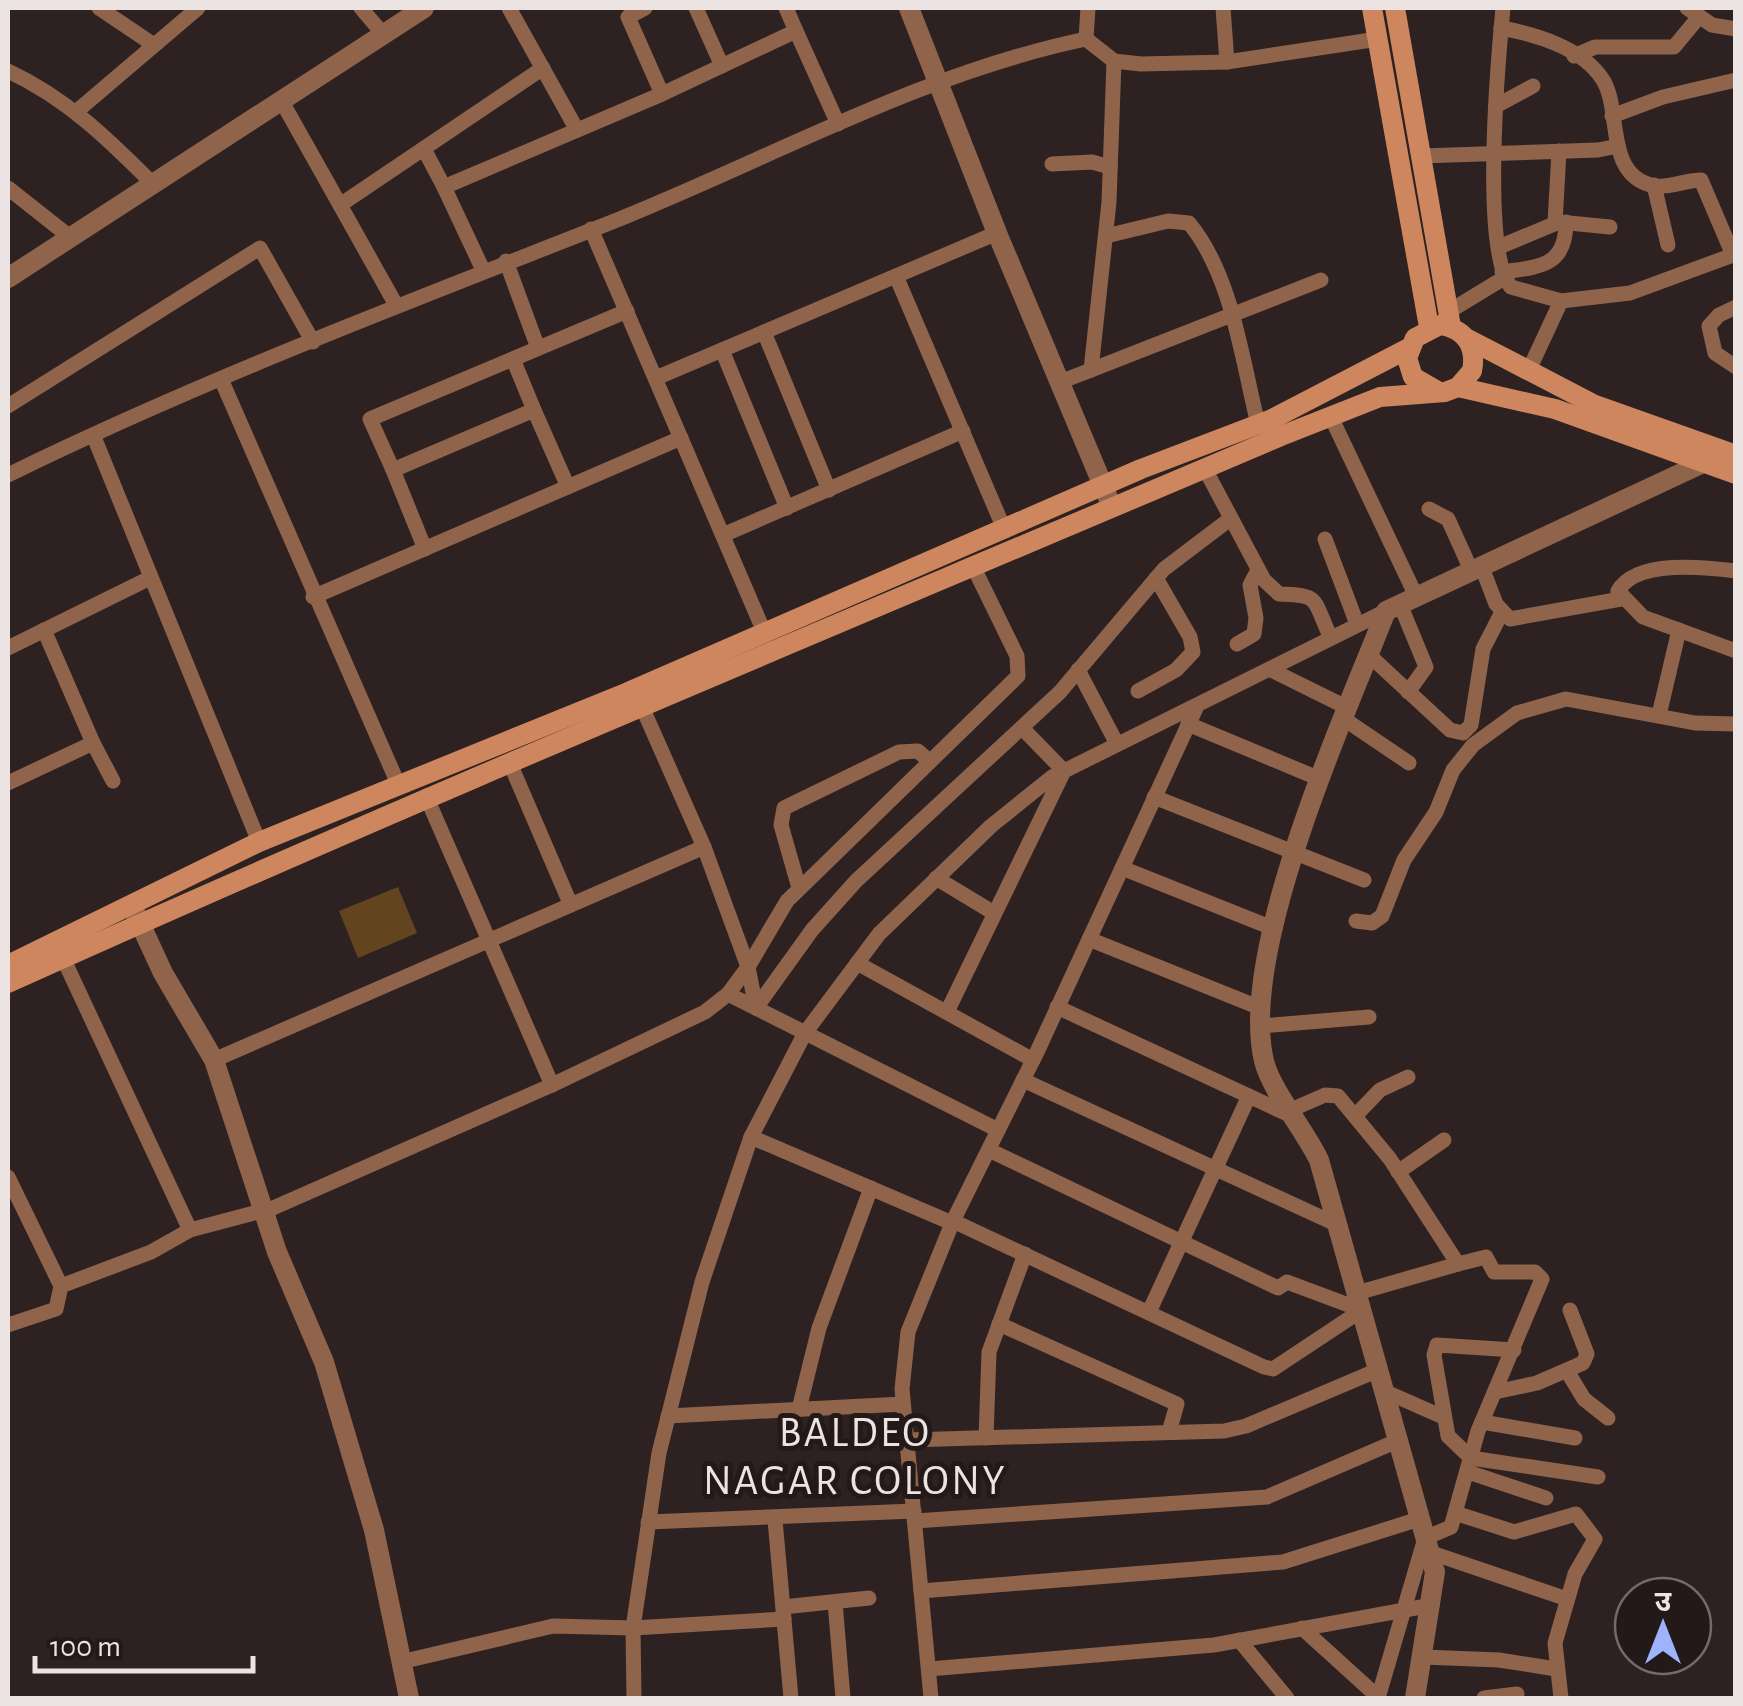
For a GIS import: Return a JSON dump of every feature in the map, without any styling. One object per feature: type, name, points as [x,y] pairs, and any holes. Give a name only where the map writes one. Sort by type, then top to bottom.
[{"type":"main road","points":[[8,965],[643,709],[1331,416],[1380,397],[1448,390],[1467,380],[1474,360],[1449,326],[1372,8]]},
{"type":"main road","points":[[1395,8],[1449,326]]},
{"type":"main road","points":[[8,983],[62,958],[259,842],[765,634],[1104,486],[1258,424],[1449,326]]},
{"type":"main road","points":[[1449,326],[1595,405],[1736,455]]},
{"type":"main road","points":[[1409,348],[1413,377],[1448,390],[1555,409],[1736,474]]},
{"type":"street","points":[[99,8],[154,45]]},
{"type":"street","points":[[77,111],[198,8]]},
{"type":"street","points":[[360,8],[383,34]]},
{"type":"street","points":[[8,278],[424,8]]},
{"type":"street","points":[[510,8],[577,130]]},
{"type":"street","points":[[645,8],[626,12],[662,94]]},
{"type":"street","points":[[696,8],[722,66]]},
{"type":"street","points":[[786,8],[838,124]]},
{"type":"street","points":[[909,8],[997,233],[1112,508]]},
{"type":"street","points":[[1086,39],[1088,8]]},
{"type":"street","points":[[1224,8],[1227,62]]},
{"type":"street","points":[[1501,28],[1544,38],[1604,80],[1618,146],[1627,166],[1654,185],[1701,180],[1734,254],[1630,293],[1561,302],[1521,292],[1503,276],[1494,152],[1496,106],[1501,28],[1503,8]]},
{"type":"street","points":[[1574,56],[1596,47],[1674,47],[1692,13],[1736,28]]},
{"type":"street","points":[[444,186],[662,94],[796,31]]},
{"type":"street","points":[[8,453],[12,473],[396,305],[591,229],[938,83],[1020,54],[1086,39]]},
{"type":"street","points":[[1086,39],[1114,61],[1227,62],[1378,39]]},
{"type":"street","points":[[1091,370],[1106,236],[1114,61]]},
{"type":"street","points":[[340,205],[543,68]]},
{"type":"street","points":[[8,71],[46,88],[77,111],[152,183]]},
{"type":"street","points":[[1612,116],[1663,98],[1736,80]]},
{"type":"street","points":[[1496,106],[1533,86]]},
{"type":"street","points":[[282,100],[396,305]]},
{"type":"street","points":[[1421,156],[1618,146]]},
{"type":"street","points":[[424,149],[483,270]]},
{"type":"street","points":[[1449,326],[1503,276],[1556,258],[1566,241],[1560,222],[1559,150]]},
{"type":"street","points":[[1052,164],[1092,162],[1110,168]]},
{"type":"street","points":[[1654,185],[1668,245]]},
{"type":"street","points":[[8,188],[70,237]]},
{"type":"street","points":[[1106,236],[1168,221],[1188,222],[1198,234],[1231,316],[1258,424]]},
{"type":"street","points":[[1499,247],[1560,222],[1610,227]]},
{"type":"street","points":[[591,229],[765,634]]},
{"type":"street","points":[[656,378],[997,233]]},
{"type":"street","points":[[8,406],[260,248],[312,342]]},
{"type":"street","points":[[506,261],[538,348]]},
{"type":"street","points":[[896,276],[1006,531]]},
{"type":"street","points":[[1060,382],[1321,280]]},
{"type":"street","points":[[1528,372],[1561,302]]},
{"type":"street","points":[[1736,307],[1719,315],[1710,326],[1715,352],[1736,367]]},
{"type":"street","points":[[425,549],[370,420],[627,310]]},
{"type":"street","points":[[764,332],[829,490]]},
{"type":"street","points":[[722,350],[787,508]]},
{"type":"street","points":[[513,359],[568,487]]},
{"type":"street","points":[[221,379],[398,786]]},
{"type":"street","points":[[392,470],[534,410]]},
{"type":"street","points":[[1331,416],[1426,667],[1408,692]]},
{"type":"street","points":[[723,535],[963,432]]},
{"type":"street","points":[[94,437],[259,842]]},
{"type":"street","points":[[314,597],[681,438]]},
{"type":"street","points":[[634,1698],[633,1628],[648,1522],[668,1416],[702,1282],[752,1137],[798,1029],[879,934],[991,826],[1064,771],[1118,744],[1192,716],[1358,624],[1703,463]]},
{"type":"street","points":[[1205,469],[1273,591],[1303,592],[1311,597],[1331,638]]},
{"type":"street","points":[[1429,509],[1448,520],[1501,614]]},
{"type":"street","points":[[759,1009],[812,930],[856,881],[1022,729],[1156,578],[1191,545],[1230,520]]},
{"type":"street","points":[[1326,539],[1358,624]]},
{"type":"street","points":[[61,1286],[151,1252],[190,1230],[267,1206],[552,1086],[705,1012],[728,994],[748,968],[787,900],[928,760],[1011,687],[1018,676],[1017,656],[973,566]]},
{"type":"street","points":[[1238,644],[1254,634],[1256,618],[1250,586],[1258,570]]},
{"type":"street","points":[[1736,571],[1649,572],[1622,584],[1622,599],[1643,617],[1736,650]]},
{"type":"street","points":[[8,648],[150,578]]},
{"type":"street","points":[[1138,691],[1176,670],[1193,652],[1190,638],[1156,578]]},
{"type":"street","points":[[1501,614],[1520,618],[1622,599]]},
{"type":"street","points":[[1401,604],[1369,656],[1320,779],[1275,929],[1259,1016],[1271,1084],[1295,1114],[1319,1160],[1340,1226],[1435,1572],[1415,1698]]},
{"type":"street","points":[[1369,656],[1450,730],[1468,730],[1483,649],[1501,614]]},
{"type":"street","points":[[44,630],[113,781]]},
{"type":"street","points":[[1659,716],[1679,630]]},
{"type":"street","points":[[1078,670],[1118,744]]},
{"type":"street","points":[[1271,670],[1346,714],[1409,763]]},
{"type":"street","points":[[1356,921],[1372,923],[1382,916],[1404,860],[1436,812],[1452,770],[1500,724],[1545,702],[1566,698],[1659,716],[1736,724]]},
{"type":"street","points":[[643,709],[704,847],[759,1009]]},
{"type":"street","points":[[1192,716],[1320,779]]},
{"type":"street","points":[[931,1698],[904,1404],[908,1332],[952,1222],[1033,1060],[1192,716]]},
{"type":"street","points":[[1022,729],[1064,771]]},
{"type":"street","points":[[8,783],[94,742]]},
{"type":"street","points":[[799,888],[780,824],[784,808],[899,752],[918,751],[928,760]]},
{"type":"street","points":[[508,761],[570,904]]},
{"type":"street","points":[[947,1012],[1064,771]]},
{"type":"street","points":[[426,796],[552,1086]]},
{"type":"street","points":[[1154,798],[1364,880]]},
{"type":"street","points":[[214,1060],[704,847]]},
{"type":"street","points":[[1122,868],[1275,929]]},
{"type":"street","points":[[936,878],[994,913]]},
{"type":"street","points":[[136,914],[163,973],[214,1060],[267,1206],[334,1358],[383,1520],[409,1698]]},
{"type":"street","points":[[1089,939],[1259,1016],[1369,1017]]},
{"type":"street","points":[[62,958],[190,1230]]},
{"type":"street","points":[[857,963],[1033,1060]]},
{"type":"street","points":[[728,994],[998,1130]]},
{"type":"street","points":[[1057,1007],[1295,1114],[1332,1094],[1355,1116],[1398,1172],[1458,1264]]},
{"type":"street","points":[[1355,1116],[1380,1090],[1408,1077]]},
{"type":"street","points":[[1023,1080],[1340,1226]]},
{"type":"street","points":[[1148,1312],[1212,1168],[1249,1096]]},
{"type":"street","points":[[752,1137],[1025,1254],[1273,1369],[1360,1301],[1458,1264],[1486,1257],[1499,1274],[1540,1274],[1542,1287],[1482,1422],[1451,1528],[1283,1562],[921,1592]]},
{"type":"street","points":[[1398,1172],[1444,1140]]},
{"type":"street","points":[[988,1150],[1278,1288],[1288,1282],[1360,1301]]},
{"type":"street","points":[[8,1177],[61,1286],[56,1309],[8,1326]]},
{"type":"street","points":[[799,1410],[819,1328],[870,1188]]},
{"type":"street","points":[[986,1438],[988,1352],[1025,1254]]},
{"type":"street","points":[[1495,1392],[1583,1363],[1587,1354],[1570,1310]]},
{"type":"street","points":[[1000,1324],[1177,1404],[1169,1432]]},
{"type":"street","points":[[1514,1350],[1437,1345],[1434,1355],[1443,1417],[1448,1436],[1470,1465],[1546,1498]]},
{"type":"street","points":[[907,1440],[1246,1426],[1378,1370]]},
{"type":"street","points":[[1567,1370],[1584,1399],[1608,1418]]},
{"type":"street","points":[[1384,1392],[1443,1417]]},
{"type":"street","points":[[668,1416],[904,1404]]},
{"type":"street","points":[[1482,1422],[1575,1438]]},
{"type":"street","points":[[648,1522],[914,1516],[1267,1497],[1396,1441]]},
{"type":"street","points":[[1470,1465],[1598,1476]]},
{"type":"street","points":[[1458,1514],[1514,1532],[1576,1514],[1595,1539],[1567,1600],[1556,1643],[1560,1698]]},
{"type":"street","points":[[775,1520],[791,1698]]},
{"type":"street","points":[[1424,1536],[1567,1600]]},
{"type":"street","points":[[1302,1628],[1378,1698],[1424,1536]]},
{"type":"street","points":[[406,1661],[552,1626],[633,1628],[783,1612],[868,1598]]},
{"type":"street","points":[[835,1602],[844,1698]]},
{"type":"street","points":[[929,1669],[1239,1640],[1432,1605]]},
{"type":"street","points":[[1239,1640],[1287,1698]]},
{"type":"street","points":[[1422,1657],[1499,1660],[1556,1670]]},
{"type":"street","points":[[406,1661],[420,1698]]},
{"type":"street","points":[[1484,1698],[1517,1694]]},
{"type":"shaded area","points":[[398,887],[417,933],[358,958],[339,911]]},
{"type":"district","name":"BALDEO NAGAR COLONY","points":[[855,1457]]}]
